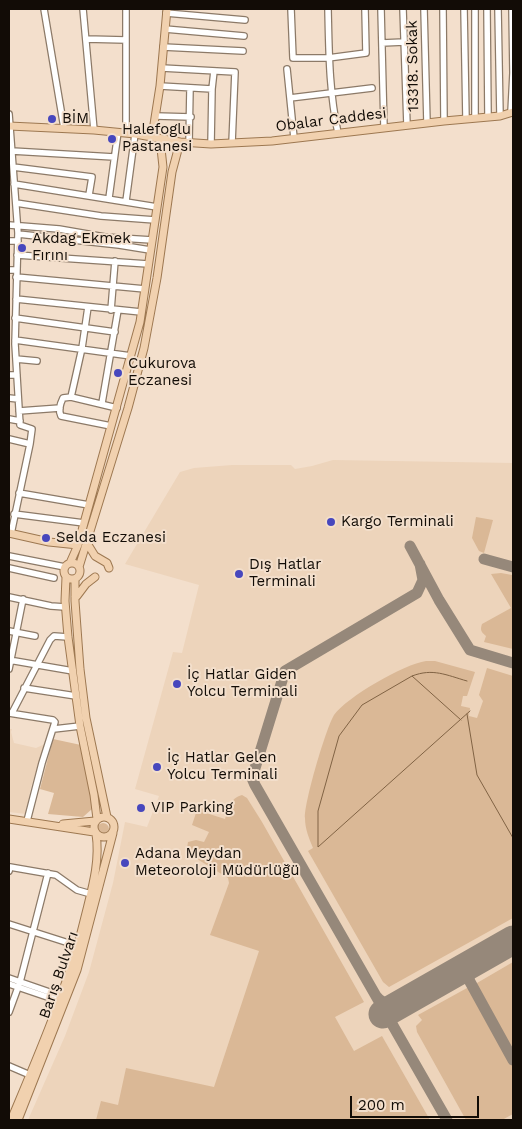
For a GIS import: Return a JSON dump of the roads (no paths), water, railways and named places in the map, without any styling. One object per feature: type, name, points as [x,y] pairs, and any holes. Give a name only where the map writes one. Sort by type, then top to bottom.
[{"type":"main road","points":[[152,137],[162,68],[166,11]]},
{"type":"main road","name":"Obalar Caddesi","points":[[9,126],[94,130],[135,134],[180,142],[211,144],[294,138],[427,124],[444,120],[500,116],[512,112]]},
{"type":"main road","points":[[76,579],[66,577],[64,572],[78,545],[132,356],[141,312],[163,167],[160,139]]},
{"type":"main road","points":[[9,819],[95,833],[105,838],[113,833],[114,825],[107,817],[86,718],[80,669],[75,597],[76,579],[80,574],[79,567],[128,408],[144,348],[157,278],[172,172],[180,142]]},
{"type":"main road","points":[[10,534],[48,542],[78,545]]},
{"type":"main road","points":[[87,543],[95,556],[107,563],[109,568]]},
{"type":"main road","points":[[67,565],[75,563],[79,567]]},
{"type":"main road","name":"Barış Bulvarı","points":[[61,999],[86,927],[98,854],[95,833],[94,795],[80,726],[68,637],[65,607],[66,577]]},
{"type":"main road","points":[[75,597],[95,577]]},
{"type":"main road","points":[[50,825],[107,817]]},
{"type":"main road","name":"Barış Bulvarı","points":[[18,1120],[86,927],[113,833]]},
{"type":"main road","name":"Barış Bulvarı","points":[[11,1120],[32,1077]]},
{"type":"street","points":[[44,9],[64,128]]},
{"type":"street","points":[[83,9],[94,130]]},
{"type":"street","points":[[109,198],[114,158],[122,133],[126,9]]},
{"type":"street","points":[[290,9],[293,58],[328,58],[366,53],[365,9]]},
{"type":"street","points":[[328,9],[328,58],[331,93],[338,133]]},
{"type":"street","points":[[381,9],[384,128]]},
{"type":"street","points":[[403,9],[407,126]]},
{"type":"street","name":"13318. Sokak","points":[[424,9],[427,124]]},
{"type":"street","points":[[443,9],[444,120]]},
{"type":"street","points":[[464,9],[464,94],[466,119]]},
{"type":"street","points":[[475,9],[475,118]]},
{"type":"street","points":[[487,9],[488,117]]},
{"type":"street","points":[[498,9],[500,116]]},
{"type":"street","points":[[512,9],[512,112]]},
{"type":"street","points":[[166,11],[245,20]]},
{"type":"street","points":[[165,29],[244,36]]},
{"type":"street","points":[[86,39],[126,40]]},
{"type":"street","points":[[382,43],[404,42]]},
{"type":"street","points":[[163,47],[243,51]]},
{"type":"street","points":[[162,68],[235,72],[232,143]]},
{"type":"street","points":[[287,70],[294,138]]},
{"type":"street","points":[[211,144],[214,71]]},
{"type":"street","points":[[160,86],[212,89]]},
{"type":"street","points":[[189,143],[190,88]]},
{"type":"street","points":[[290,98],[372,88]]},
{"type":"street","points":[[9,114],[13,167],[11,175],[14,184],[12,194],[16,203],[18,238],[16,279],[12,290],[13,343],[16,360],[20,425],[32,429],[10,534]]},
{"type":"street","points":[[156,116],[190,117]]},
{"type":"street","points":[[126,201],[135,134]]},
{"type":"street","points":[[12,151],[114,158]]},
{"type":"street","points":[[13,167],[92,177],[89,195]]},
{"type":"street","points":[[14,184],[157,207]]},
{"type":"street","points":[[16,203],[101,216],[155,220]]},
{"type":"street","points":[[9,225],[152,240]]},
{"type":"street","points":[[9,241],[18,238],[119,245],[150,250]]},
{"type":"street","points":[[9,257],[148,264]]},
{"type":"street","points":[[111,310],[115,261]]},
{"type":"street","points":[[9,270],[16,270]]},
{"type":"street","points":[[9,281],[16,279],[145,289]]},
{"type":"street","points":[[13,301],[141,312]]},
{"type":"street","points":[[71,397],[86,328],[88,307]]},
{"type":"street","points":[[102,403],[118,310]]},
{"type":"street","points":[[13,322],[115,332]]},
{"type":"street","points":[[13,343],[82,348],[132,356]]},
{"type":"street","points":[[9,361],[36,361]]},
{"type":"street","points":[[9,375],[17,375]]},
{"type":"street","points":[[111,426],[61,416],[60,408],[63,398],[71,397],[102,403],[116,408]]},
{"type":"street","points":[[9,398],[18,399]]},
{"type":"street","points":[[19,411],[60,408]]},
{"type":"street","points":[[9,420],[20,421]]},
{"type":"street","points":[[9,439],[30,444]]},
{"type":"street","points":[[19,493],[89,505]]},
{"type":"street","points":[[14,514],[84,523]]},
{"type":"street","points":[[9,556],[67,565]]},
{"type":"street","points":[[9,568],[54,578]]},
{"type":"street","points":[[9,597],[65,607]]},
{"type":"street","points":[[9,669],[23,600]]},
{"type":"street","points":[[9,630],[35,636]]},
{"type":"street","points":[[27,821],[55,722],[53,720],[10,713],[38,666],[50,640],[54,636],[68,637]]},
{"type":"street","points":[[10,660],[73,671]]},
{"type":"street","points":[[24,688],[76,696]]},
{"type":"street","points":[[54,729],[80,726]]},
{"type":"street","points":[[9,869],[56,875],[77,890],[91,894]]},
{"type":"street","points":[[9,1012],[19,984],[48,873]]},
{"type":"street","points":[[9,924],[78,946]]},
{"type":"street","points":[[9,978],[19,984],[61,999]]},
{"type":"street","points":[[9,984],[19,984]]},
{"type":"street","points":[[9,1066],[32,1077]]},
{"type":"waterway","points":[[461,720],[412,676],[433,672],[467,681]]},
{"type":"waterway","points":[[412,676],[362,705],[339,736],[318,811],[318,847],[470,711]]},
{"type":"waterway","points":[[467,714],[477,775],[513,838]]},
{"type":"place","name":"BİM","points":[[52,119]]},
{"type":"place","name":"Halefoglu Pastanesi","points":[[112,139]]},
{"type":"place","name":"Akdag Ekmek Fırını","points":[[22,248]]},
{"type":"place","name":"Cukurova Eczanesi","points":[[118,373]]},
{"type":"place","name":"Kargo Terminali","points":[[331,522]]},
{"type":"place","name":"Selda Eczanesi","points":[[46,538]]},
{"type":"place","name":"Dış Hatlar Terminali","points":[[239,574]]},
{"type":"place","name":"İç Hatlar Giden Yolcu Terminali","points":[[177,684]]},
{"type":"place","name":"İç Hatlar Gelen Yolcu Terminali","points":[[157,767]]},
{"type":"place","name":"VIP Parking","points":[[141,808]]},
{"type":"place","name":"Adana Meydan Meteoroloji Müdürlüğü","points":[[125,863]]}]
